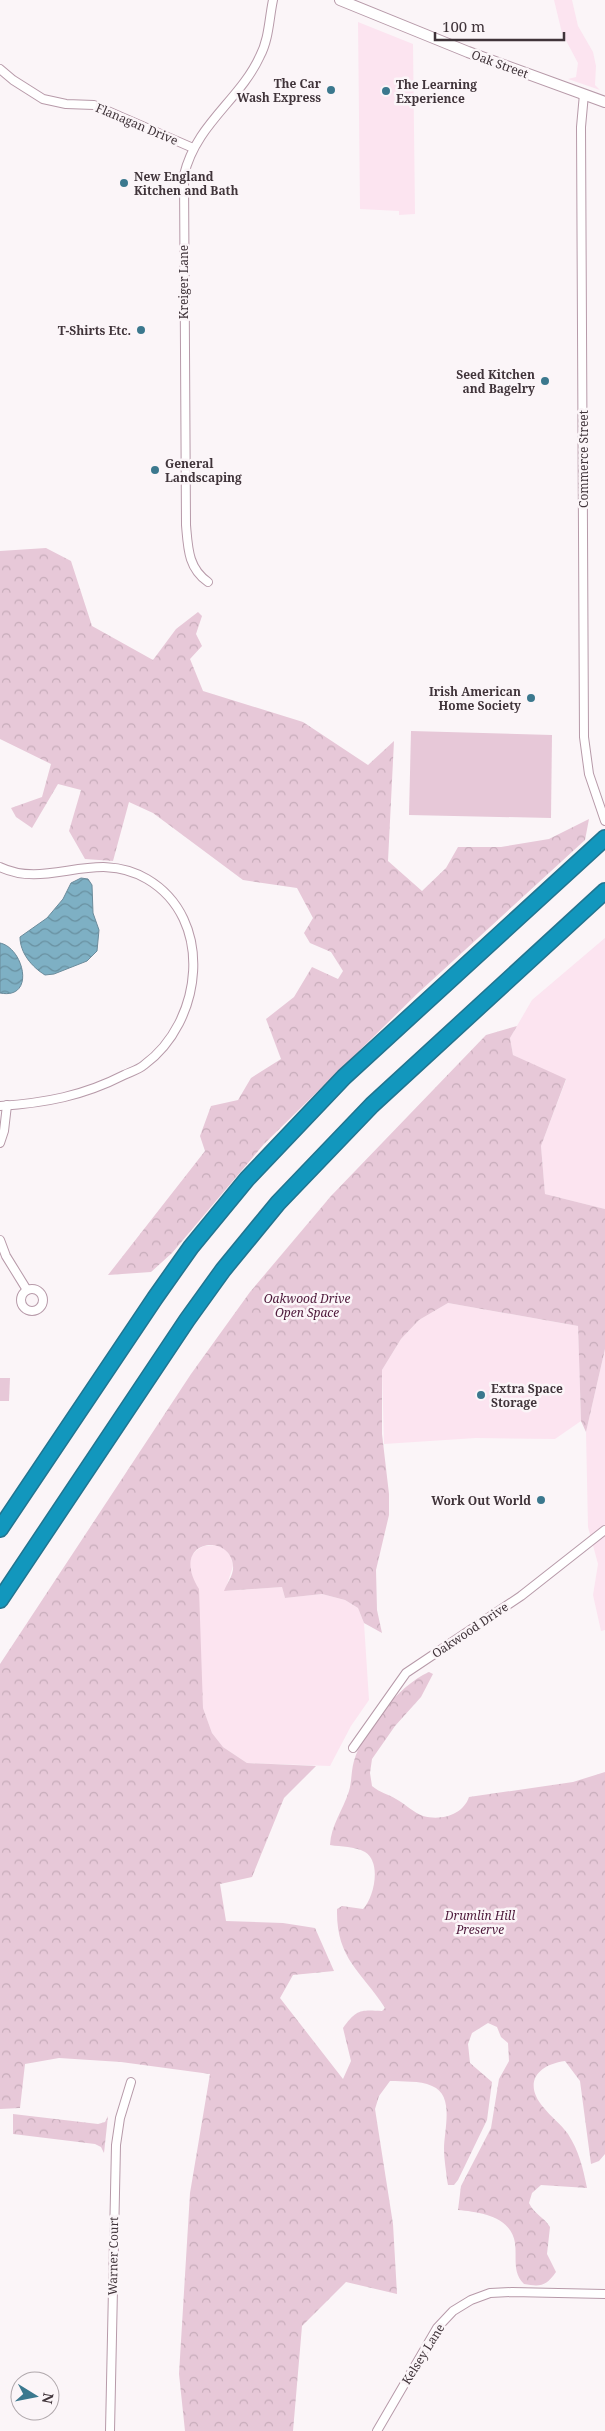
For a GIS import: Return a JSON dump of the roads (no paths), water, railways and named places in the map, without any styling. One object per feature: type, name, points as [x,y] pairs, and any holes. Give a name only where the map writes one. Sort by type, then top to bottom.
[{"type":"highway","points":[[0,1529],[155,1298],[191,1248],[247,1179],[344,1077],[605,838]]},
{"type":"highway","points":[[0,1600],[192,1312],[278,1203],[366,1110],[605,890]]},
{"type":"street","name":"Kreiger Lane","points":[[208,582],[196,572],[190,558],[185,507],[183,192],[187,160],[193,148],[260,56],[267,35],[273,0]]},
{"type":"street","name":"Oak Street","points":[[340,0],[460,49],[605,102]]},
{"type":"street","name":"Flanagan Drive","points":[[0,69],[13,80],[43,99],[66,104],[96,106],[193,148]]},
{"type":"street","name":"Commerce Street","points":[[584,94],[581,127],[584,725],[588,768],[605,821]]},
{"type":"street","points":[[0,867],[12,873],[35,875],[97,866],[122,868],[147,879],[171,898],[188,927],[195,959],[190,996],[176,1032],[144,1065],[96,1089],[45,1102],[4,1106],[4,1132],[0,1143]]},
{"type":"street","points":[[0,1240],[6,1256],[27,1290]]},
{"type":"street","name":"Oakwood Drive","points":[[354,1748],[406,1673],[521,1596],[605,1530]]},
{"type":"street","name":"Warner Court","points":[[110,2431],[116,2145],[120,2118],[131,2082]]},
{"type":"street","name":"Kelsey Lane","points":[[377,2431],[437,2328],[453,2311],[471,2300],[490,2293],[512,2292],[605,2294]]},
{"type":"water","points":[[81,878],[88,879],[92,885],[93,913],[99,930],[97,951],[87,961],[54,974],[45,975],[24,954],[20,937],[47,918],[63,899],[71,883]]},
{"type":"water","points":[[0,943],[8,947],[15,954],[22,972],[22,982],[19,989],[11,993],[0,993]]},
{"type":"place","name":"The Car Wash Express","points":[[331,90]]},
{"type":"place","name":"The Learning Experience","points":[[386,91]]},
{"type":"place","name":"New England Kitchen and Bath","points":[[124,183]]},
{"type":"place","name":"T-Shirts Etc.","points":[[141,330]]},
{"type":"place","name":"Seed Kitchen and Bagelry","points":[[545,381]]},
{"type":"place","name":"General Landscaping","points":[[155,470]]},
{"type":"place","name":"Irish American Home Society","points":[[531,698]]},
{"type":"place","name":"Extra Space Storage","points":[[481,1395]]},
{"type":"place","name":"Work Out World","points":[[541,1500]]},
{"type":"park label","name":"Oakwood Drive Open Space","points":[[307,1305]]},
{"type":"park label","name":"Drumlin Hill Preserve","points":[[480,1922]]}]
